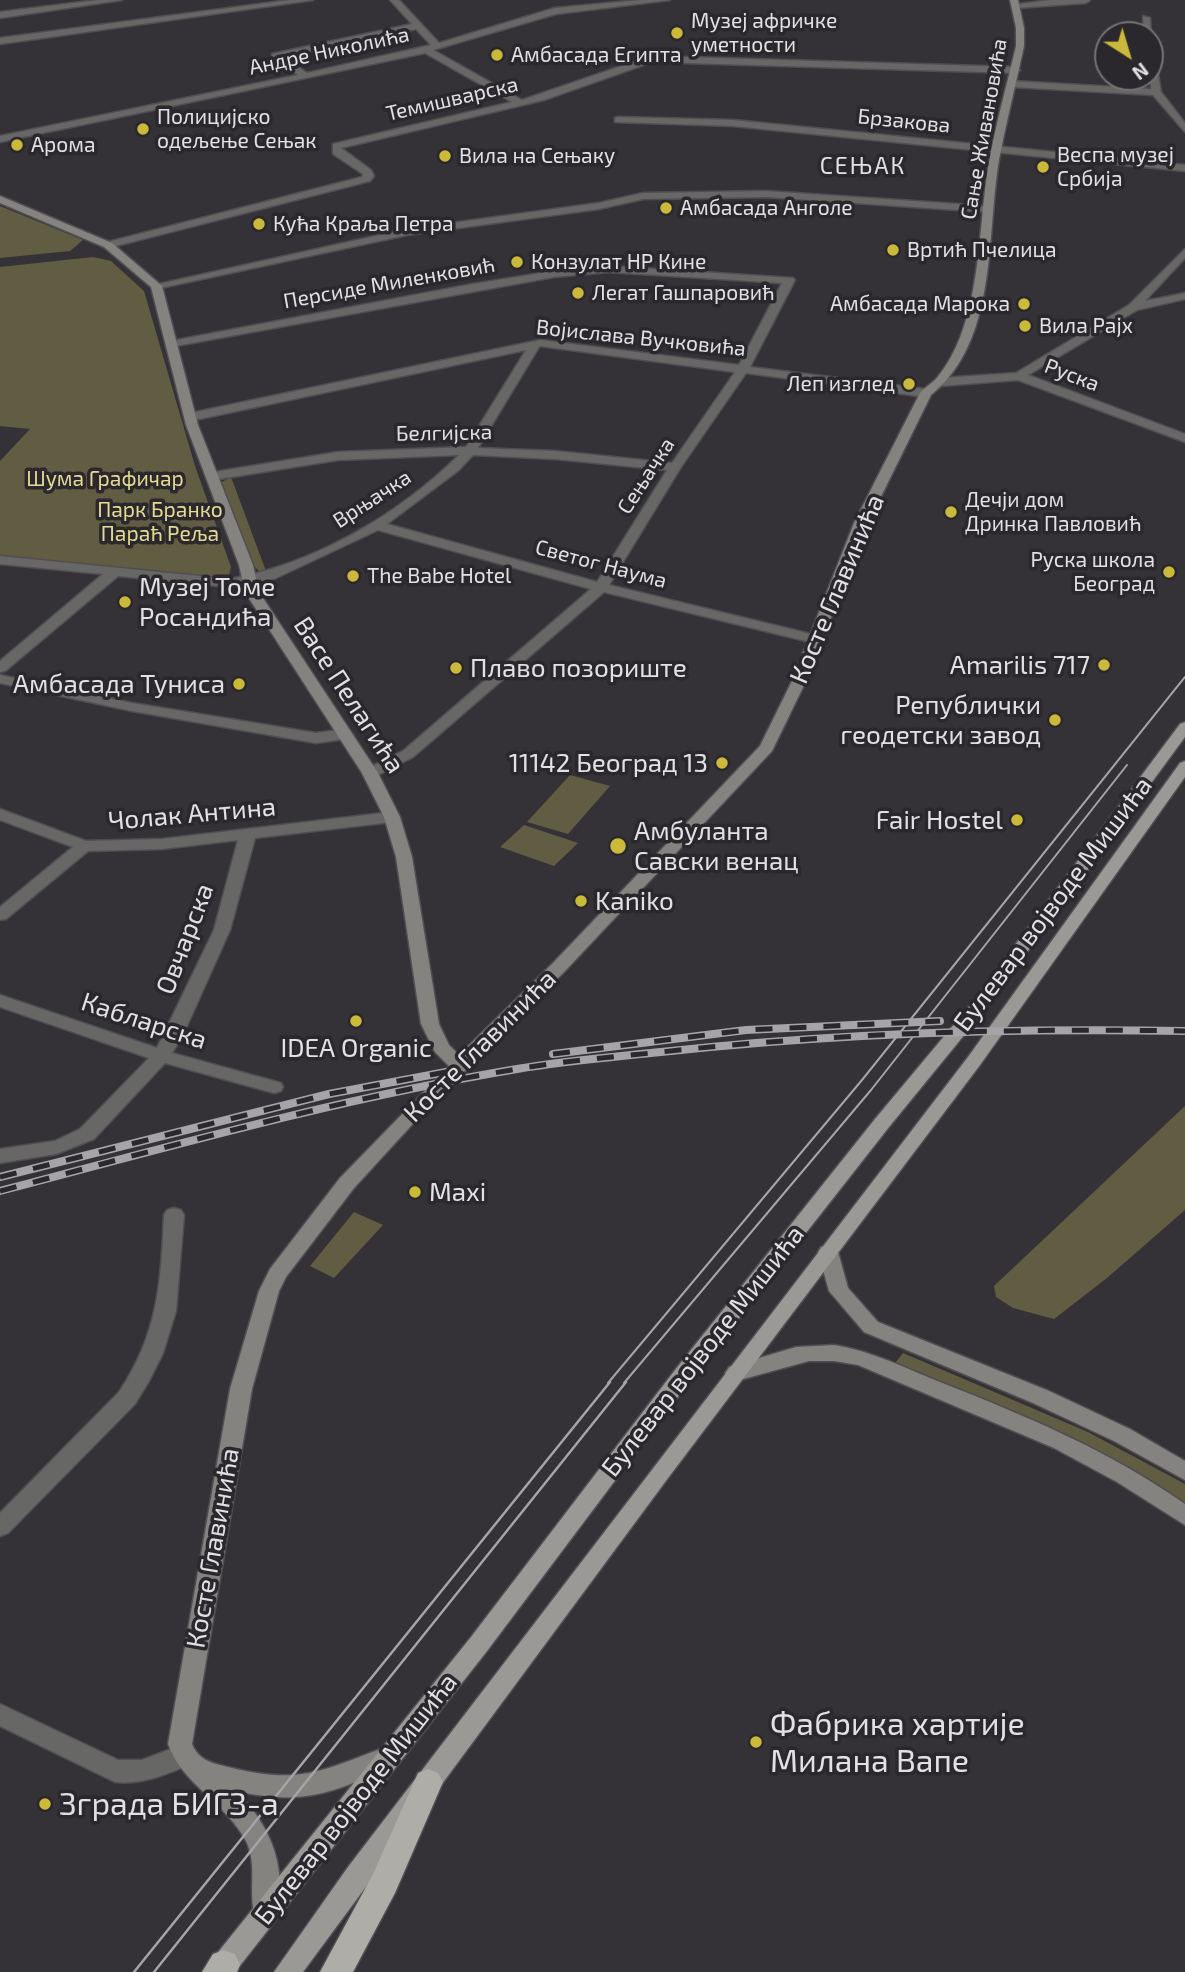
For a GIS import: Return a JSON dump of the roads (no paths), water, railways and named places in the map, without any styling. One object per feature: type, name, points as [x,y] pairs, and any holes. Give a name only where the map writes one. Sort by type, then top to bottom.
[{"type":"highway","points":[[336,1972],[384,1883],[428,1782]]},
{"type":"main road","name":"Булевар војводе Мишића","points":[[221,1970],[386,1758],[479,1644],[707,1344],[977,1008],[1185,727]]},
{"type":"main road","name":"Булевар војводе Мишића","points":[[287,1972],[982,1050],[1185,766]]},
{"type":"street","points":[[20,0],[28,11]]},
{"type":"street","points":[[0,15],[118,0]]},
{"type":"street","points":[[0,41],[309,0]]},
{"type":"street","points":[[394,0],[437,46]]},
{"type":"street","name":"Андре Николића","points":[[0,139],[426,50],[555,11],[666,0]]},
{"type":"street","points":[[1015,2],[1086,0]]},
{"type":"street","name":"Сање Живановића","points":[[940,382],[966,335],[980,289],[997,149],[1020,46],[1015,2]]},
{"type":"street","points":[[306,76],[275,56],[417,26]]},
{"type":"street","points":[[426,50],[521,103]]},
{"type":"street","name":"Темишварска","points":[[108,245],[358,181],[369,176],[367,172],[337,152],[336,146],[558,93],[636,62],[658,58],[1015,70]]},
{"type":"street","points":[[1012,84],[1156,92],[1185,129]]},
{"type":"street","name":"Брзакова","points":[[618,120],[733,123],[1185,168]]},
{"type":"street","points":[[0,199],[108,245],[156,286],[407,232],[599,206],[643,196],[777,194],[988,209]]},
{"type":"street","points":[[1019,376],[1133,307],[1185,252]]},
{"type":"street","name":"Сењачка","points":[[370,773],[408,754],[601,587],[675,467],[743,369],[789,279],[616,270]]},
{"type":"street","name":"Персиде Миленковић","points":[[170,344],[486,284],[567,272],[616,270]]},
{"type":"street","name":"Васе Пелагића","points":[[156,286],[190,417],[246,565],[248,582],[259,605],[370,773],[392,817],[404,857],[430,1024],[441,1048],[460,1066]]},
{"type":"street","points":[[1133,307],[1185,296]]},
{"type":"street","name":"Војислава Вучковића","points":[[190,417],[535,344],[926,393]]},
{"type":"street","name":"Врњачка","points":[[0,560],[215,583],[248,582],[269,576],[378,526],[454,467],[470,451],[535,344]]},
{"type":"street","name":"Руска","points":[[940,382],[1019,376],[1185,438]]},
{"type":"street","name":"Косте Главинића","points":[[192,1763],[180,1744],[181,1727],[241,1389],[269,1292],[289,1255],[347,1183],[543,984],[763,753],[787,709],[862,523],[926,393],[940,382]]},
{"type":"street","points":[[1169,433],[1185,421]]},
{"type":"street","name":"Белгијска","points":[[213,476],[356,454],[470,451],[584,456],[675,467]]},
{"type":"street","name":"Светог Наума","points":[[378,526],[601,587],[814,639]]},
{"type":"street","points":[[0,668],[116,571]]},
{"type":"street","points":[[0,680],[132,707],[316,738],[345,734]]},
{"type":"street","name":"Чолак Антина","points":[[0,814],[84,846],[162,845],[392,817]]},
{"type":"street","name":"Овчарска","points":[[0,1156],[61,1146],[87,1134],[161,1056],[185,1014],[222,930],[247,836]]},
{"type":"street","points":[[0,915],[84,846]]},
{"type":"street","name":"Кабларска","points":[[0,1001],[161,1056],[274,1087]]},
{"type":"street","points":[[0,1527],[127,1398],[141,1378],[154,1354],[166,1321],[172,1278],[174,1215]]},
{"type":"street","points":[[828,1252],[839,1291],[871,1327],[1041,1397],[1122,1435],[1185,1471]]},
{"type":"street","points":[[736,1373],[790,1355],[810,1352],[837,1353],[873,1363],[1019,1422],[1090,1455],[1141,1485],[1185,1516]]},
{"type":"street","points":[[0,1714],[115,1771],[129,1774],[192,1763],[250,1783],[301,1787],[343,1776],[386,1758]]},
{"type":"street","points":[[192,1763],[239,1813],[258,1840],[266,1876],[266,1912]]},
{"type":"tram line","points":[[608,1383],[862,1080],[1185,677]]},
{"type":"tram line","points":[[624,1383],[871,1090],[1127,765]]},
{"type":"tram line","points":[[134,1972],[610,1382]]},
{"type":"tram line","points":[[154,1972],[626,1382]]},
{"type":"railway","points":[[553,1054],[746,1030],[940,1021]]},
{"type":"railway","points":[[0,1191],[322,1108],[452,1081],[553,1064],[857,1036],[988,1031],[1185,1031]]},
{"type":"railway","points":[[0,1177],[329,1094],[446,1072]]},
{"type":"place","name":"Музеј афричке уметности","points":[[677,33]]},
{"type":"place","name":"Амбасада Египта","points":[[497,55]]},
{"type":"place","name":"Полицијско одељење Сењак","points":[[143,129]]},
{"type":"place","name":"Арома","points":[[17,145]]},
{"type":"place","name":"Вила на Сењаку","points":[[445,156]]},
{"type":"place","name":"Веспа музеј Србија","points":[[1043,167]]},
{"type":"place","name":"Амбасада Анголе","points":[[666,208]]},
{"type":"place","name":"Кућа Краља Петра","points":[[259,224]]},
{"type":"place","name":"Вртић Пчелица","points":[[893,250]]},
{"type":"place","name":"Конзулат НР Кине","points":[[517,262]]},
{"type":"place","name":"Легат Гашпаровић","points":[[578,293]]},
{"type":"place","name":"Амбасада Марока","points":[[1024,304]]},
{"type":"place","name":"Вила Рајх","points":[[1025,326]]},
{"type":"place","name":"Леп изглед","points":[[909,384]]},
{"type":"place","name":"Дечји дом Дринка Павловић","points":[[951,512]]},
{"type":"place","name":"Руска школа Београд","points":[[1169,572]]},
{"type":"place","name":"The Babe Hotel","points":[[353,576]]},
{"type":"place","name":"Музеј Томе Росандића","points":[[125,602]]},
{"type":"place","name":"Amarilis 717","points":[[1104,665]]},
{"type":"place","name":"Плаво позориште","points":[[456,668]]},
{"type":"place","name":"Амбасада Туниса","points":[[239,684]]},
{"type":"place","name":"Републички геодетски завод","points":[[1055,720]]},
{"type":"place","name":"11142 Београд 13","points":[[722,763]]},
{"type":"place","name":"Fair Hostel","points":[[1017,820]]},
{"type":"place","name":"Амбуланта Савски венац","points":[[618,846]]},
{"type":"place","name":"Kaniko","points":[[581,901]]},
{"type":"place","name":"IDEA Organic","points":[[356,1021]]},
{"type":"place","name":"Maxi","points":[[415,1192]]},
{"type":"place","name":"Фабрика хартије Милана Вапе","points":[[756,1742]]},
{"type":"place","name":"Зграда БИГЗ-а","points":[[45,1804]]},
{"type":"district","name":"СЕЊАК","points":[[863,166]]},
{"type":"park label","name":"Шума Графичар","points":[[105,479]]},
{"type":"park label","name":"Парк Бранко Параћ Реља","points":[[160,522]]}]
